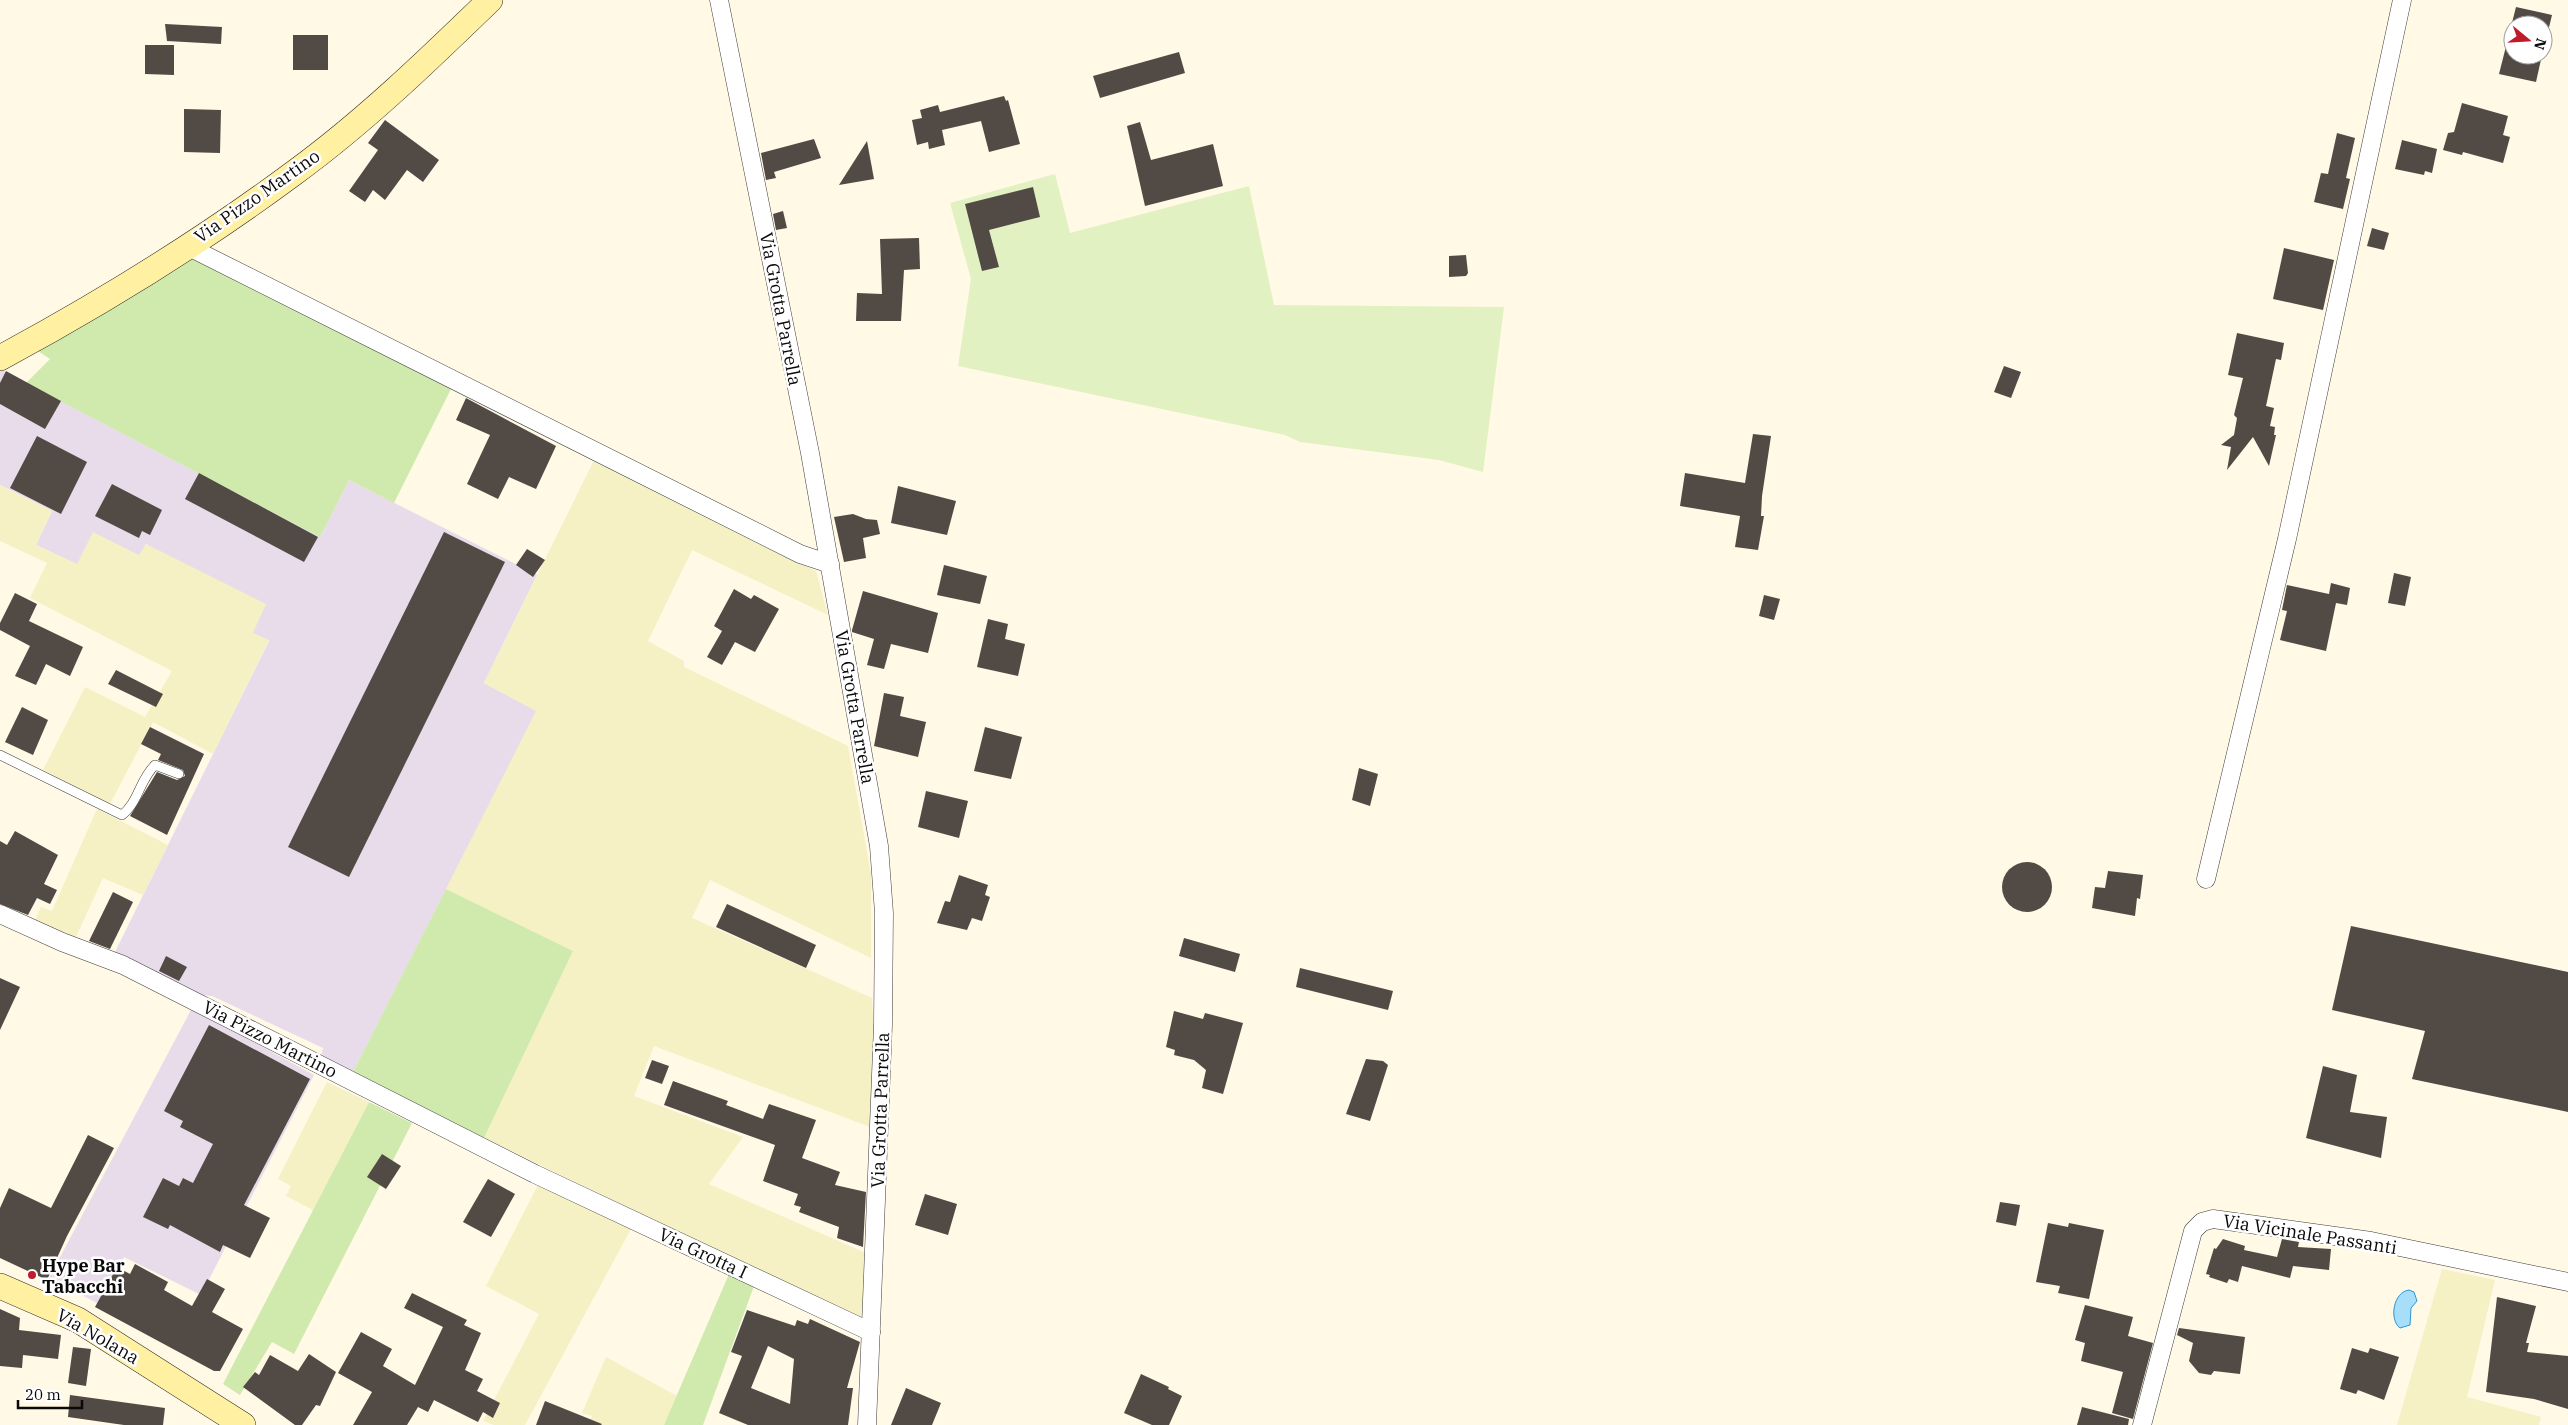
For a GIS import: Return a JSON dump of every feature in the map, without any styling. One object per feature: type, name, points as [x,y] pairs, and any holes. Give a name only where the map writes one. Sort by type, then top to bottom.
[{"type":"street","name":"Via Pizzo Martino","points":[[0,358],[130,284],[295,173],[373,109],[490,0]]},
{"type":"street","name":"Via Grotta Parrella","points":[[719,0],[810,453],[879,846],[884,913],[883,1025],[867,1425]]},
{"type":"street","points":[[2206,878],[2287,540],[2402,0]]},
{"type":"street","points":[[187,246],[800,554],[830,564]]},
{"type":"street","name":"Via Pizzo Martino","points":[[0,914],[62,942],[123,965],[535,1174]]},
{"type":"street","name":"Via Grotta I","points":[[535,1174],[871,1332]]},
{"type":"street","name":"Via Vicinale Passanti","points":[[2142,1425],[2193,1231],[2202,1222],[2213,1219],[2371,1241],[2568,1282]]},
{"type":"street","name":"Via Nolana","points":[[0,1286],[78,1320],[243,1425]]},
{"type":"lane","points":[[0,755],[122,815],[128,811],[148,771],[155,765],[179,774]]},
{"type":"shaded area","points":[[0,369],[320,537],[349,480],[537,575],[484,683],[537,711],[353,1072],[321,1057],[323,1048],[212,996],[199,995],[114,954],[269,641],[253,633],[146,544],[139,556],[77,564],[36,545],[52,511],[0,485]]},
{"type":"shaded area","points":[[595,458],[816,571],[828,615],[692,550],[648,641],[684,661],[684,667],[848,746],[871,874],[871,958],[710,880],[692,918],[872,998],[875,1057],[873,1128],[654,1046],[634,1096],[743,1137],[709,1184],[868,1254],[865,1322],[484,1138],[573,951],[446,889],[536,711],[484,683]]},
{"type":"shaded area","points":[[0,485],[52,511],[36,545],[77,564],[93,532],[139,555],[146,544],[266,604],[253,633],[269,640],[213,754],[153,722],[110,804],[43,770],[85,687],[145,717],[172,671],[30,598],[47,563],[0,541]]},
{"type":"shaded area","points":[[97,809],[168,845],[143,895],[103,878],[75,939],[35,921],[41,907],[52,911]]},
{"type":"shaded area","points":[[192,1008],[314,1075],[201,1295],[124,1257],[97,1303],[49,1278]]},
{"type":"shaded area","points":[[327,1082],[369,1102],[313,1210],[286,1196],[291,1186],[278,1179]]},
{"type":"shaded area","points":[[538,1185],[631,1229],[525,1425],[494,1425],[483,1421],[539,1314],[486,1286]]},
{"type":"shaded area","points":[[2442,1269],[2495,1280],[2467,1397],[2541,1417],[2539,1425],[2397,1425]]},
{"type":"shaded area","points":[[606,1357],[677,1396],[664,1425],[589,1425],[592,1416],[582,1413]]},
{"type":"green space","points":[[1055,174],[1070,233],[1249,186],[1274,305],[1504,307],[1483,472],[1439,460],[1300,442],[1285,435],[958,366],[971,279],[950,203]]},
{"type":"green space","points":[[189,257],[452,387],[394,503],[349,480],[320,537],[26,383],[50,359],[33,348]]},
{"type":"green space","points":[[446,889],[573,951],[484,1138],[353,1072]]},
{"type":"green space","points":[[369,1102],[412,1123],[294,1354],[272,1342],[240,1395],[223,1384]]},
{"type":"green space","points":[[729,1274],[754,1286],[703,1425],[664,1425]]},
{"type":"water","points":[[2409,1290],[2414,1292],[2417,1301],[2411,1308],[2410,1325],[2400,1328],[2395,1319],[2394,1307],[2399,1296]]},
{"type":"building","points":[[2516,7],[2552,15],[2514,15]]},
{"type":"building","points":[[165,24],[222,27],[221,44],[167,41]]},
{"type":"building","points":[[293,35],[328,35],[328,70],[293,70]]},
{"type":"building","points":[[145,45],[174,45],[174,75],[145,74]]},
{"type":"building","points":[[1179,52],[1185,73],[1100,98],[1093,76]]},
{"type":"building","points":[[2503,58],[2503,65],[2540,65],[2536,82],[2499,74]]},
{"type":"building","points":[[1004,96],[1006,101],[1008,100],[1020,144],[989,152],[981,121],[942,130],[945,145],[929,149],[928,142],[917,145],[912,120],[922,118],[920,110],[938,105],[940,112]]},
{"type":"building","points":[[2462,103],[2508,116],[2503,135],[2510,137],[2503,163],[2463,152],[2462,155],[2443,150],[2448,133],[2454,132]]},
{"type":"building","points":[[184,109],[221,110],[220,153],[184,152]]},
{"type":"building","points":[[385,120],[439,160],[423,182],[407,170],[385,200],[373,190],[365,202],[349,191],[378,150],[368,143]]},
{"type":"building","points":[[1140,122],[1151,160],[1213,144],[1223,186],[1145,206],[1127,126]]},
{"type":"building","points":[[2337,133],[2355,138],[2346,178],[2350,179],[2343,209],[2314,202],[2321,173],[2328,174]]},
{"type":"building","points":[[814,139],[821,158],[774,172],[776,178],[766,180],[761,153]]},
{"type":"building","points":[[2402,140],[2437,149],[2432,173],[2425,171],[2424,175],[2395,169]]},
{"type":"building","points":[[867,141],[874,179],[839,185]]},
{"type":"building","points":[[1033,187],[1040,217],[989,230],[999,267],[982,271],[965,204]]},
{"type":"building","points":[[783,211],[787,228],[776,230],[773,214]]},
{"type":"building","points":[[2372,228],[2389,233],[2384,250],[2367,246]]},
{"type":"building","points":[[919,238],[920,269],[904,270],[901,321],[856,321],[857,293],[882,294],[880,239]]},
{"type":"building","points":[[2284,248],[2334,260],[2323,310],[2273,299]]},
{"type":"building","points":[[1466,255],[1468,273],[1466,276],[1449,277],[1449,256]]},
{"type":"building","points":[[2237,333],[2284,343],[2281,360],[2276,359],[2266,406],[2274,408],[2270,426],[2275,427],[2274,435],[2276,435],[2269,466],[2253,437],[2227,470],[2231,447],[2221,445],[2234,435],[2237,418],[2234,415],[2243,378],[2228,375]]},
{"type":"building","points":[[2004,366],[2021,372],[2011,398],[1994,392]]},
{"type":"building","points":[[6,371],[61,401],[45,429],[0,404],[0,383]]},
{"type":"building","points":[[466,398],[556,446],[536,489],[509,477],[498,499],[467,484],[490,435],[456,420]]},
{"type":"building","points":[[1753,434],[1771,436],[1762,496],[1761,516],[1764,516],[1758,550],[1735,547],[1740,516],[1680,506],[1685,473],[1745,483]]},
{"type":"building","points":[[37,436],[87,462],[61,514],[10,488]]},
{"type":"building","points":[[199,473],[318,537],[304,562],[185,499]]},
{"type":"building","points":[[112,484],[162,510],[150,535],[142,531],[139,538],[95,516]]},
{"type":"building","points":[[898,486],[956,501],[947,535],[891,523]]},
{"type":"building","points":[[853,514],[866,519],[877,520],[880,534],[863,538],[866,558],[844,562],[834,517]]},
{"type":"building","points":[[444,532],[505,562],[349,877],[288,847]]},
{"type":"building","points":[[527,549],[545,560],[533,577],[516,565]]},
{"type":"building","points":[[944,565],[987,576],[980,604],[937,595]]},
{"type":"building","points":[[2394,573],[2411,577],[2405,606],[2388,603]]},
{"type":"building","points":[[2331,583],[2350,588],[2347,605],[2336,603],[2326,651],[2280,640],[2287,611],[2282,610],[2287,585],[2329,594]]},
{"type":"building","points":[[734,589],[751,599],[754,595],[779,609],[755,652],[735,642],[722,665],[707,657],[722,631],[714,626]]},
{"type":"building","points":[[863,591],[938,613],[928,653],[891,644],[884,669],[867,665],[874,639],[852,632]]},
{"type":"building","points":[[15,593],[37,604],[29,621],[83,647],[70,676],[46,664],[36,685],[15,676],[30,646],[0,630],[0,623]]},
{"type":"building","points":[[1764,595],[1780,599],[1774,620],[1759,616]]},
{"type":"building","points":[[988,619],[1008,624],[1005,639],[1025,644],[1018,676],[977,667]]},
{"type":"building","points":[[116,670],[163,694],[156,707],[108,684]]},
{"type":"building","points":[[884,693],[904,697],[900,716],[926,722],[918,757],[874,746]]},
{"type":"building","points":[[22,707],[48,720],[33,755],[5,742]]},
{"type":"building","points":[[150,727],[204,754],[167,835],[130,816],[157,772],[177,780],[185,776],[183,770],[158,760],[161,754],[141,744]]},
{"type":"building","points":[[985,727],[1022,737],[1011,779],[974,771]]},
{"type":"building","points":[[1359,768],[1378,774],[1370,806],[1352,800]]},
{"type":"building","points":[[926,791],[968,801],[959,838],[918,827]]},
{"type":"building","points":[[15,831],[58,855],[44,884],[57,890],[50,904],[37,898],[28,915],[0,904],[0,841],[7,845]]},
{"type":"building","points":[[2027,862],[2037,864],[2045,869],[2050,877],[2052,887],[2050,897],[2045,905],[2037,910],[2027,912],[2017,910],[2009,905],[2004,897],[2002,887],[2004,877],[2009,869],[2017,864]]},
{"type":"building","points":[[2108,871],[2143,875],[2140,899],[2137,898],[2135,916],[2092,908],[2095,887],[2105,888]]},
{"type":"building","points":[[959,875],[988,885],[985,895],[990,897],[982,921],[972,918],[967,930],[937,923],[945,901],[950,902]]},
{"type":"building","points":[[113,892],[133,902],[110,949],[89,941]]},
{"type":"building","points":[[727,904],[816,945],[806,968],[716,927]]},
{"type":"building","points":[[2351,926],[2568,972],[2568,1112],[2412,1079],[2425,1031],[2332,1010]]},
{"type":"building","points":[[1184,938],[1240,954],[1235,972],[1179,956]]},
{"type":"building","points":[[166,956],[187,967],[179,981],[159,971]]},
{"type":"building","points":[[1300,968],[1393,991],[1388,1010],[1296,987]]},
{"type":"building","points":[[0,978],[20,987],[0,1030]]},
{"type":"building","points":[[1174,1011],[1203,1019],[1205,1013],[1243,1023],[1223,1094],[1202,1088],[1206,1070],[1194,1060],[1174,1055],[1175,1050],[1166,1047]]},
{"type":"building","points":[[209,1025],[310,1079],[244,1205],[270,1218],[250,1258],[223,1245],[220,1252],[170,1225],[168,1229],[143,1217],[163,1178],[179,1186],[183,1178],[193,1183],[213,1144],[180,1127],[183,1121],[164,1111]]},
{"type":"building","points":[[1366,1059],[1383,1061],[1388,1065],[1370,1121],[1346,1114]]},
{"type":"building","points":[[652,1060],[669,1066],[662,1084],[645,1078]]},
{"type":"building","points":[[2323,1066],[2357,1075],[2350,1112],[2387,1117],[2381,1158],[2306,1138]]},
{"type":"building","points":[[673,1081],[728,1101],[726,1105],[763,1119],[769,1104],[816,1120],[802,1158],[840,1172],[835,1185],[866,1192],[863,1247],[837,1238],[839,1227],[799,1212],[801,1207],[794,1205],[798,1194],[763,1181],[775,1145],[664,1105]]},
{"type":"building","points":[[88,1135],[114,1148],[67,1236],[47,1280],[0,1258],[0,1208],[9,1188],[51,1208]]},
{"type":"building","points":[[382,1154],[401,1166],[386,1189],[367,1177]]},
{"type":"building","points":[[488,1179],[515,1194],[491,1237],[463,1222]]},
{"type":"building","points":[[925,1194],[957,1204],[948,1235],[915,1225]]},
{"type":"building","points":[[2000,1202],[2020,1205],[2016,1226],[1996,1222]]},
{"type":"building","points":[[2048,1223],[2068,1227],[2069,1223],[2104,1230],[2089,1299],[2058,1293],[2060,1286],[2036,1282]]},
{"type":"building","points":[[2223,1239],[2245,1246],[2244,1250],[2277,1257],[2282,1239],[2299,1242],[2298,1247],[2331,1249],[2329,1270],[2293,1266],[2290,1278],[2242,1266],[2238,1282],[2229,1279],[2227,1283],[2209,1277],[2210,1275],[2206,1274],[2214,1248],[2216,1249]]},
{"type":"building","points":[[135,1264],[168,1282],[164,1290],[192,1306],[207,1279],[225,1289],[212,1312],[243,1329],[220,1371],[214,1371],[95,1307],[117,1267],[130,1274]]},
{"type":"building","points":[[412,1293],[467,1320],[464,1325],[481,1333],[465,1370],[483,1379],[477,1391],[500,1403],[493,1418],[483,1412],[478,1422],[434,1400],[428,1412],[418,1407],[407,1425],[353,1425],[372,1392],[338,1373],[361,1332],[392,1349],[383,1366],[415,1385],[443,1327],[404,1308]]},
{"type":"building","points":[[2497,1297],[2536,1306],[2526,1343],[2529,1343],[2527,1352],[2568,1356],[2568,1409],[2534,1399],[2486,1392]]},
{"type":"building","points":[[2085,1305],[2133,1317],[2128,1336],[2153,1343],[2133,1419],[2112,1413],[2123,1372],[2081,1361],[2085,1343],[2075,1340]]},
{"type":"building","points":[[0,1309],[20,1318],[19,1330],[61,1335],[58,1359],[23,1355],[22,1368],[0,1366]]},
{"type":"building","points":[[747,1310],[795,1326],[797,1320],[808,1324],[810,1319],[860,1342],[847,1388],[853,1388],[848,1425],[748,1425],[719,1413],[742,1356],[731,1352]],"holes":[[[768,1346],[794,1359],[790,1404],[751,1388]]]},
{"type":"building","points":[[2179,1328],[2245,1337],[2240,1374],[2214,1371],[2211,1375],[2199,1373],[2189,1361],[2193,1343],[2177,1335]]},
{"type":"building","points":[[73,1347],[91,1349],[86,1386],[68,1383]]},
{"type":"building","points":[[2352,1348],[2368,1353],[2370,1348],[2399,1357],[2384,1400],[2358,1390],[2356,1394],[2340,1389]]},
{"type":"building","points":[[309,1354],[336,1372],[320,1406],[316,1405],[302,1425],[295,1425],[243,1387],[255,1372],[259,1375],[270,1355],[298,1371]]},
{"type":"building","points":[[1141,1374],[1169,1387],[1168,1389],[1182,1396],[1169,1425],[1152,1425],[1124,1413]]},
{"type":"building","points":[[906,1388],[941,1403],[932,1425],[891,1425]]},
{"type":"building","points":[[70,1395],[165,1408],[163,1425],[124,1425],[68,1417]]},
{"type":"building","points":[[545,1401],[602,1424],[536,1425]]},
{"type":"building","points":[[2082,1407],[2129,1419],[2128,1425],[2077,1425]]},
{"type":"place","name":"Hype Bar Tabacchi","points":[[32,1275]]}]
